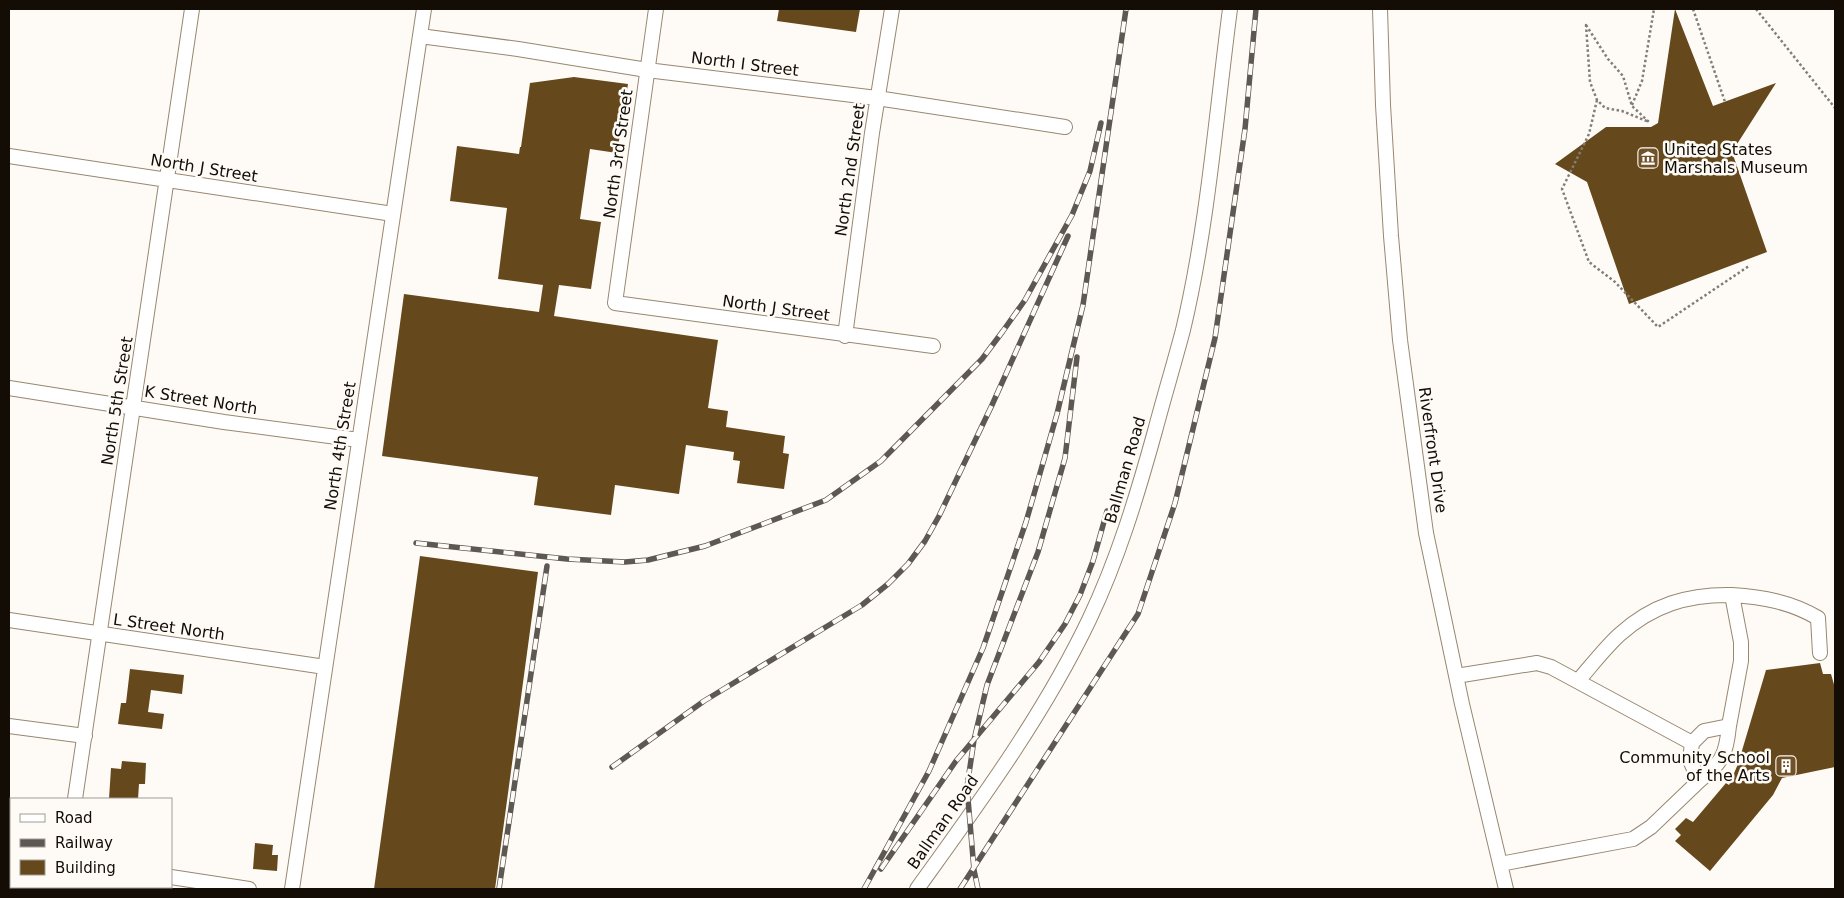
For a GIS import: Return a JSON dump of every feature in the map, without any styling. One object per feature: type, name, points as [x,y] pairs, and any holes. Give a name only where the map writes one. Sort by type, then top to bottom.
[{"type":"street","name":"North 5th Street","points":[[75,798],[192,9]]},
{"type":"street","name":"North 4th Street","points":[[292,889],[424,9]]},
{"type":"street","name":"North 3rd Street","points":[[615,303],[656,9]]},
{"type":"street","name":"North 2nd Street","points":[[845,336],[877,98],[892,9]]},
{"type":"street","name":"Ballman Road","points":[[917,889],[984,795],[1053,687],[1089,619],[1120,548],[1135,503],[1183,329],[1204,215],[1230,9]]},
{"type":"street","name":"Riverfront Drive","points":[[1380,9],[1382,105],[1390,236],[1400,340],[1426,533],[1456,676],[1506,889]]},
{"type":"street","name":"North I Street","points":[[420,36],[518,49],[647,70],[877,98],[1065,127]]},
{"type":"street","name":"North J Street","points":[[9,156],[393,214]]},
{"type":"street","name":"North J Street","points":[[615,303],[845,336],[933,346]]},
{"type":"street","name":"K Street North","points":[[9,388],[359,440]]},
{"type":"street","points":[[1578,681],[1619,635],[1646,615],[1673,602],[1709,594],[1756,596],[1802,608],[1818,618],[1820,653]]},
{"type":"street","points":[[1500,864],[1633,839],[1651,827],[1717,765],[1724,755],[1741,652],[1741,642],[1732,595]]},
{"type":"street","name":"L Street North","points":[[9,620],[325,667]]},
{"type":"street","points":[[1456,676],[1537,663],[1551,667],[1692,744]]},
{"type":"street","points":[[9,726],[85,736]]},
{"type":"street","points":[[1699,781],[1690,760],[1692,744],[1704,731],[1729,726]]},
{"type":"street","points":[[172,878],[249,889]]},
{"type":"path","points":[[1632,106],[1642,81],[1654,9]]},
{"type":"path","points":[[1693,9],[1724,102]]},
{"type":"path","points":[[1756,9],[1835,108]]},
{"type":"path","points":[[1586,26],[1608,59],[1623,76],[1632,106],[1649,122],[1622,111],[1605,108],[1598,100],[1590,82],[1586,26]]},
{"type":"path","points":[[1598,100],[1589,134],[1562,189],[1590,262],[1615,282],[1658,327],[1749,266]]},
{"type":"building","points":[[779,9],[860,9],[856,32],[777,21]]},
{"type":"building","name":"United States Marshals Museum","points":[[1675,9],[1713,106],[1776,83],[1732,152],[1767,252],[1629,304],[1587,182],[1555,164],[1606,127],[1651,127],[1658,123]]},
{"type":"building","points":[[574,77],[628,84],[617,153],[590,149],[580,219],[601,222],[591,289],[559,285],[554,316],[718,340],[708,408],[728,411],[726,427],[785,436],[783,453],[789,454],[784,489],[737,483],[740,461],[733,460],[734,452],[686,445],[679,494],[615,485],[611,515],[534,505],[538,477],[382,456],[404,294],[539,312],[543,285],[498,279],[507,208],[450,201],[457,146],[519,154],[530,83]]},
{"type":"building","points":[[420,556],[538,572],[495,889],[374,889]]},
{"type":"building","name":"Community School of the Arts","points":[[1820,663],[1823,674],[1831,674],[1835,688],[1835,767],[1782,778],[1773,795],[1710,871],[1675,841],[1681,835],[1675,829],[1686,818],[1693,822],[1726,783],[1729,785],[1738,764],[1766,670]]},
{"type":"building","points":[[130,669],[184,675],[182,694],[151,690],[148,712],[164,714],[162,729],[118,724],[121,703],[126,703]]},
{"type":"building","points":[[122,761],[146,763],[145,784],[139,784],[138,798],[109,798],[111,768],[121,769]]},
{"type":"building","points":[[255,843],[273,845],[272,855],[278,855],[277,871],[253,869]]},
{"type":"railway","points":[[864,889],[929,771],[983,648],[1026,522],[1057,414],[1083,305],[1126,9]]},
{"type":"railway","points":[[960,889],[1138,614],[1175,503],[1215,338],[1245,129],[1256,9]]},
{"type":"railway","points":[[416,543],[567,559],[625,562],[648,560],[705,546],[826,500],[881,461],[982,359],[1003,331],[1025,300],[1072,215],[1090,171],[1101,123]]},
{"type":"railway","points":[[612,767],[704,701],[862,605],[888,584],[908,564],[925,541],[939,516],[992,405],[1068,236]]},
{"type":"railway","points":[[978,889],[974,870],[967,787],[974,740],[987,685],[1038,552],[1065,458],[1077,357]]},
{"type":"railway","points":[[881,869],[956,761],[1039,662],[1065,624],[1080,595],[1093,561],[1107,511]]},
{"type":"railway","points":[[499,889],[547,566]]},
{"type":"place","name":"United States Marshals Museum","points":[[1648,158]]},
{"type":"place","name":"Community School of the Arts","points":[[1786,766]]}]
